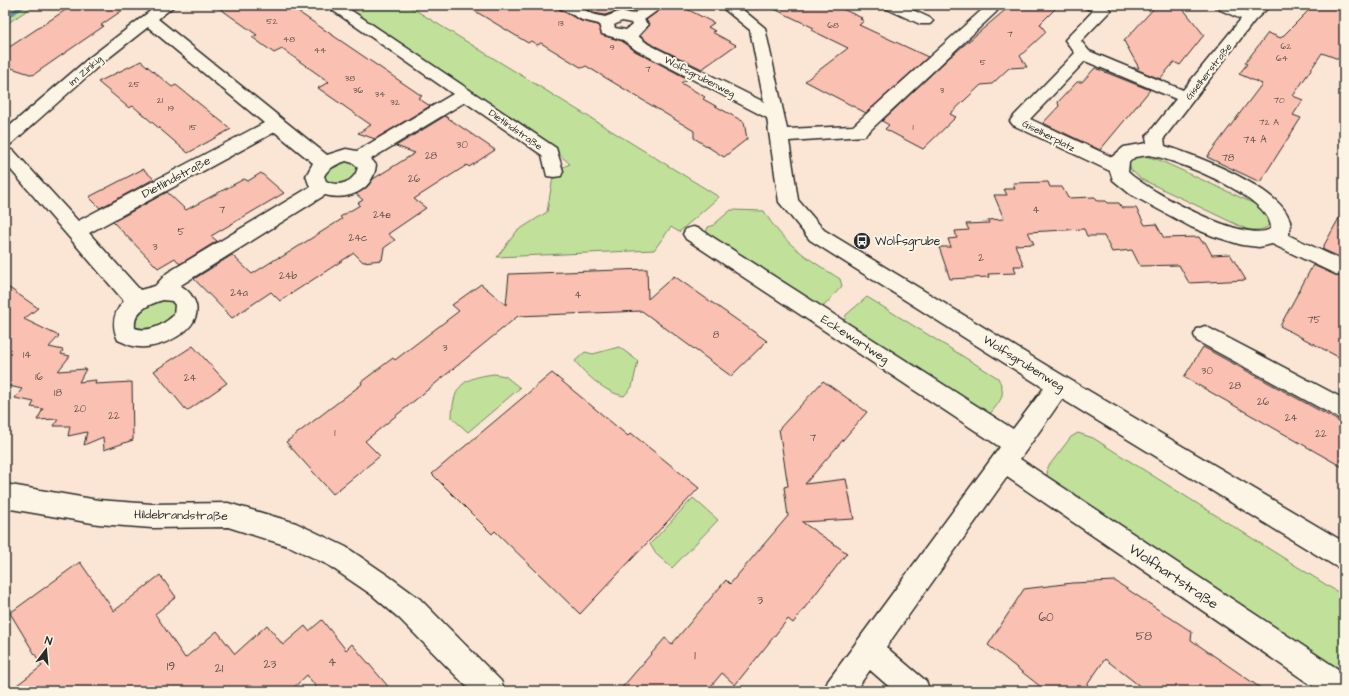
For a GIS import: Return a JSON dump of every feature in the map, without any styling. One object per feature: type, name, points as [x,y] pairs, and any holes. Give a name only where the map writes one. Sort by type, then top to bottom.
[{"type":"street","name":"Im Zinkig","points":[[5,140],[95,61],[168,5]]},
{"type":"street","name":"Dietlindstraße","points":[[333,5],[550,152],[554,171]]},
{"type":"street","points":[[565,5],[588,17],[608,22],[620,16],[636,19],[657,5]]},
{"type":"street","name":"Wolfsgrubenweg","points":[[727,5],[757,28],[779,136],[789,202],[817,236],[1059,385],[1344,557]]},
{"type":"street","points":[[1091,5],[1103,10],[1073,40],[1087,49],[1191,93]]},
{"type":"street","points":[[1221,5],[1250,17]]},
{"type":"street","name":"Giselherstraße","points":[[1156,143],[1191,93],[1250,17],[1263,5]]},
{"type":"street","points":[[901,7],[925,21]]},
{"type":"street","points":[[779,136],[858,132],[989,11]]},
{"type":"street","points":[[148,19],[325,163]]},
{"type":"street","points":[[627,35],[632,34],[639,28],[640,25],[636,19]]},
{"type":"street","name":"Wolfsgrubenweg","points":[[608,22],[606,25],[608,31],[616,35],[627,35],[642,47],[775,115]]},
{"type":"street","name":"Giselherplatz","points":[[1087,49],[1019,121],[1119,168]]},
{"type":"street","points":[[359,158],[466,94]]},
{"type":"street","name":"Dietlindstraße","points":[[76,231],[277,123]]},
{"type":"street","points":[[1280,239],[1280,223],[1276,211],[1266,201],[1233,181],[1177,156],[1156,143],[1130,151],[1120,160],[1120,175],[1139,192],[1218,231],[1254,239],[1280,239],[1344,270]]},
{"type":"street","points":[[5,154],[8,154],[137,301]]},
{"type":"street","points":[[346,156],[359,158],[368,165],[365,177],[360,182],[341,190],[329,190],[318,185],[316,176],[320,167],[325,163],[346,156]]},
{"type":"street","points":[[162,292],[174,279],[322,188]]},
{"type":"street","name":"Eckewartweg","points":[[693,234],[1010,453]]},
{"type":"street","points":[[162,292],[178,294],[186,303],[186,310],[178,324],[161,336],[140,340],[132,338],[126,334],[122,321],[126,313],[137,301],[147,296],[162,292]]},
{"type":"street","points":[[1205,335],[1344,411]]},
{"type":"street","points":[[838,691],[1059,385]]},
{"type":"street","name":"Wolfhartstraße","points":[[1010,453],[1344,690]]},
{"type":"street","name":"Hildebrandstraße","points":[[5,496],[98,512],[152,516],[228,514],[296,536],[337,556],[410,609],[491,691]]},
{"type":"street","points":[[868,650],[916,691]]},
{"type":"green space","points":[[5,5],[35,5],[5,25]]},
{"type":"green space","points":[[340,5],[407,5],[719,197],[679,232],[671,227],[654,250],[497,257],[517,231],[547,212],[554,171],[570,164],[560,155]]},
{"type":"green space","points":[[353,156],[365,177],[329,190],[317,172]]},
{"type":"green space","points":[[1145,156],[1159,160],[1257,205],[1268,216],[1271,223],[1266,228],[1260,230],[1246,229],[1141,179],[1131,170],[1129,163],[1134,158]]},
{"type":"green space","points":[[731,210],[764,211],[788,242],[808,258],[840,279],[842,286],[823,307],[818,308],[706,233],[708,227],[712,226]]},
{"type":"green space","points":[[163,292],[186,310],[140,340],[126,313]]},
{"type":"green space","points":[[867,297],[998,378],[1002,390],[1001,399],[988,417],[844,323],[846,315]]},
{"type":"green space","points":[[619,347],[638,361],[632,387],[624,396],[610,391],[597,383],[575,361],[585,352],[593,354]]},
{"type":"green space","points":[[494,374],[505,376],[520,388],[468,432],[452,418],[455,398],[458,391],[467,381]]},
{"type":"green space","points":[[1078,433],[1093,438],[1344,596],[1344,677],[1046,482],[1048,467],[1071,437]]},
{"type":"green space","points":[[693,498],[718,520],[672,568],[656,554],[650,544]]},
{"type":"building","points":[[73,5],[130,5],[101,25],[104,26],[33,75],[5,66],[5,50]]},
{"type":"building","points":[[215,5],[288,5],[422,96],[418,98],[430,106],[375,139],[358,133],[371,125],[318,88],[329,82],[282,49],[274,53],[252,37],[257,35]]},
{"type":"building","points":[[465,5],[556,5],[559,9],[581,21],[598,25],[602,35],[622,41],[635,51],[688,79],[681,83],[705,97],[703,99],[744,122],[747,139],[724,157],[694,138],[694,131],[586,66],[582,68],[541,43],[537,45],[531,41],[528,43]]},
{"type":"building","points":[[579,5],[644,5],[633,12],[620,10],[605,15],[593,13]]},
{"type":"building","points":[[666,5],[679,5],[714,23],[708,27],[715,31],[712,32],[736,45],[702,69],[649,43],[640,36],[650,25],[646,20]]},
{"type":"building","points":[[766,5],[834,5],[862,18],[860,19],[864,21],[859,25],[928,57],[866,113],[805,81],[848,48],[811,30],[814,28]]},
{"type":"building","points":[[1011,5],[1059,5],[1040,24],[1046,32],[1020,56],[1027,67],[1009,68],[992,84],[981,85],[950,114],[956,117],[923,149],[885,129],[889,125],[882,121],[950,57]]},
{"type":"building","points":[[1157,5],[1180,5],[1204,35],[1180,65],[1174,62],[1160,79],[1133,68],[1139,68],[1124,41]]},
{"type":"building","points":[[1314,5],[1344,5],[1344,61],[1322,53],[1293,96],[1303,100],[1293,115],[1301,118],[1260,182],[1207,157],[1262,84],[1239,74],[1247,64],[1245,63],[1268,33],[1281,38]]},
{"type":"building","points":[[141,61],[172,87],[176,85],[231,129],[188,153],[133,106],[129,108],[98,82]]},
{"type":"building","points":[[1095,68],[1150,90],[1100,150],[1043,123],[1059,106],[1058,102],[1077,82],[1082,82]]},
{"type":"building","points":[[445,116],[495,150],[469,167],[467,165],[414,199],[426,208],[388,234],[395,240],[384,248],[382,260],[363,262],[354,253],[280,301],[271,292],[232,318],[194,279],[232,255],[252,274],[342,219],[340,217],[360,205],[358,203],[363,200],[356,194],[366,188],[373,179],[415,153],[396,146]]},
{"type":"building","points":[[143,169],[154,179],[100,208],[89,197]]},
{"type":"building","points":[[261,173],[284,193],[211,236],[217,241],[180,264],[175,258],[158,268],[113,222],[167,192],[186,210],[244,179],[248,181]]},
{"type":"building","points":[[1048,182],[1050,187],[1062,187],[1068,198],[1095,197],[1097,201],[1119,203],[1122,208],[1136,208],[1145,225],[1156,224],[1164,238],[1199,237],[1202,242],[1205,242],[1212,255],[1230,254],[1246,280],[1189,283],[1179,265],[1140,266],[1132,250],[1112,252],[1104,236],[1087,236],[1084,229],[1028,232],[1034,244],[1015,245],[1024,266],[1014,266],[1016,273],[988,274],[989,277],[950,279],[939,247],[951,247],[948,239],[957,238],[955,231],[969,230],[966,224],[989,223],[988,220],[1004,219],[994,195],[1007,195],[1004,189],[1015,189],[1013,183]]},
{"type":"building","points":[[1344,209],[1344,259],[1322,249]]},
{"type":"building","points":[[1313,265],[1344,279],[1344,360],[1280,326]]},
{"type":"building","points":[[647,269],[648,299],[674,276],[767,341],[731,376],[642,311],[518,316],[365,441],[380,456],[333,494],[286,442],[362,384],[361,382],[393,358],[395,360],[459,311],[452,305],[481,284],[506,305],[509,274]]},
{"type":"building","points":[[5,285],[38,308],[24,319],[59,336],[49,347],[63,350],[61,354],[70,356],[58,371],[86,369],[79,382],[96,380],[95,384],[132,382],[133,440],[104,450],[103,437],[84,445],[87,432],[68,436],[70,426],[54,426],[58,419],[37,420],[43,409],[31,407],[34,402],[15,398],[22,389],[5,385]]},
{"type":"building","points":[[193,346],[227,383],[187,411],[154,371]]},
{"type":"building","points":[[1203,347],[1344,424],[1344,468],[1184,377]]},
{"type":"building","points":[[552,373],[628,436],[631,433],[699,488],[580,614],[495,531],[492,534],[432,474]]},
{"type":"building","points":[[823,381],[867,412],[805,484],[846,479],[854,519],[802,522],[847,553],[793,623],[788,619],[735,685],[722,673],[707,691],[619,691],[665,638],[672,644],[726,580],[730,584],[788,516],[784,487],[788,486],[779,429]]},
{"type":"building","points":[[80,562],[114,611],[160,575],[176,597],[155,614],[185,658],[217,631],[235,654],[267,625],[283,645],[305,626],[309,631],[322,620],[346,650],[352,644],[392,691],[319,691],[307,675],[290,691],[9,691],[42,666],[10,613]]},
{"type":"building","points":[[1115,581],[1192,632],[1191,640],[1265,691],[1146,691],[1105,659],[1083,691],[1046,691],[988,645],[1024,589],[1072,583]]},
{"type":"waterway","points":[[5,18],[25,5]]},
{"type":"place","name":"Wolfsgrube","points":[[862,241]]}]
